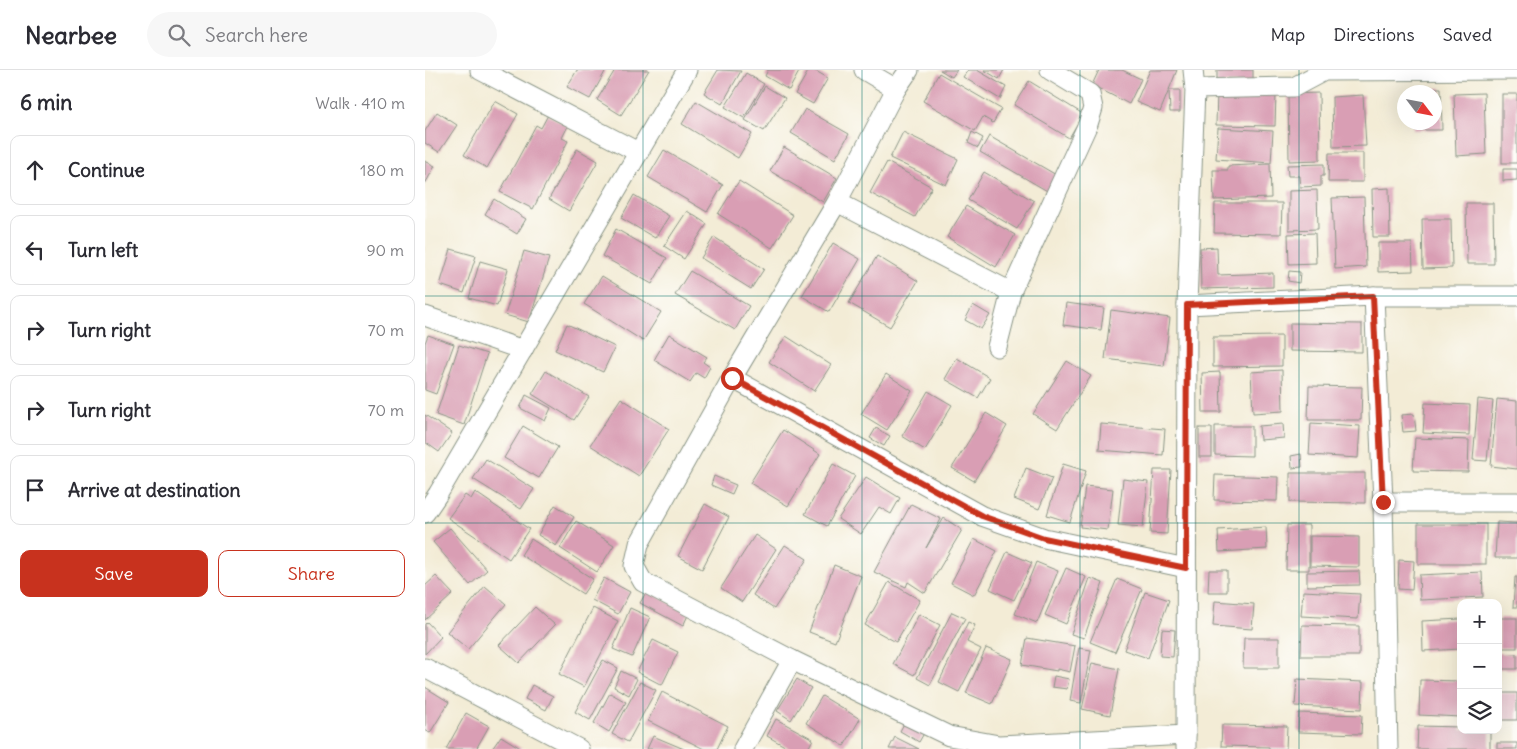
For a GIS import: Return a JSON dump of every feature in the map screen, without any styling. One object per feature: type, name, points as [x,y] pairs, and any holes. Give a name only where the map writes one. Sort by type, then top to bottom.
[{"type":"street","points":[[480,70],[638,152]]},
{"type":"street","points":[[425,514],[687,70]]},
{"type":"street","points":[[864,70],[897,89]]},
{"type":"street","points":[[909,70],[837,202],[732,378],[639,544],[634,566],[643,582],[947,743],[999,745],[1186,742],[1187,305],[1195,89],[1193,70]]},
{"type":"street","points":[[997,347],[1011,292],[1088,124],[1093,108],[1090,94],[1050,70]]},
{"type":"street","points":[[1195,89],[1294,87],[1324,71],[1517,70]]},
{"type":"street","points":[[837,202],[1011,292]]},
{"type":"street","points":[[1187,305],[1373,296],[1517,296]]},
{"type":"street","points":[[1373,296],[1383,502],[1388,749]]},
{"type":"street","points":[[425,316],[523,350]]},
{"type":"street","points":[[732,378],[982,516],[1044,538],[1186,568]]},
{"type":"street","points":[[1383,502],[1517,502]]},
{"type":"street","points":[[743,749],[792,660]]},
{"type":"street","points":[[425,668],[579,749]]},
{"type":"building","points":[[577,70],[606,70],[590,99],[567,87]]},
{"type":"building","points":[[615,70],[649,70],[621,115],[597,100]]},
{"type":"building","points":[[718,70],[741,71],[722,104],[704,93]]},
{"type":"building","points":[[768,70],[800,70],[789,90],[765,76]]},
{"type":"building","points":[[809,70],[814,70],[828,78],[813,104],[795,94]]},
{"type":"building","points":[[940,70],[957,70],[952,77]]},
{"type":"building","points":[[968,70],[977,70],[1006,87],[1000,99],[963,77]]},
{"type":"building","points":[[984,70],[1004,70],[999,79]]},
{"type":"building","points":[[1099,70],[1122,70],[1141,79],[1129,104],[1092,85]]},
{"type":"building","points":[[1150,70],[1177,70],[1160,112],[1136,102]]},
{"type":"building","points":[[1217,70],[1253,70],[1253,83],[1217,83]]},
{"type":"building","points":[[746,73],[764,84],[744,118],[725,107]]},
{"type":"building","points":[[939,73],[1001,109],[993,123],[983,117],[975,131],[923,101]]},
{"type":"building","points":[[1029,81],[1083,114],[1069,138],[1014,105]]},
{"type":"building","points":[[765,86],[785,98],[764,131],[745,120]]},
{"type":"building","points":[[1169,90],[1180,90],[1180,112],[1170,112]]},
{"type":"building","points":[[1217,92],[1276,94],[1275,126],[1216,125]]},
{"type":"building","points":[[1319,93],[1320,160],[1289,161],[1288,94]]},
{"type":"building","points":[[1484,93],[1486,154],[1456,156],[1454,94]]},
{"type":"building","points":[[1502,94],[1517,94],[1517,163],[1502,163]]},
{"type":"building","points":[[1363,95],[1366,146],[1333,147],[1332,97]]},
{"type":"building","points":[[495,101],[518,114],[487,168],[464,155]]},
{"type":"building","points":[[696,101],[752,134],[738,158],[682,124]]},
{"type":"building","points":[[805,109],[849,134],[835,159],[791,133]]},
{"type":"building","points":[[437,112],[457,125],[439,152],[425,143],[425,131]]},
{"type":"building","points":[[548,115],[568,126],[562,138],[568,141],[533,209],[500,192],[536,125],[541,128]]},
{"type":"building","points":[[1218,128],[1273,131],[1271,163],[1216,159]]},
{"type":"building","points":[[903,132],[958,159],[946,185],[890,158]]},
{"type":"building","points":[[972,132],[983,138],[978,148],[968,143]]},
{"type":"building","points":[[989,136],[1058,176],[1049,192],[980,152]]},
{"type":"building","points":[[784,147],[837,178],[823,202],[770,171]]},
{"type":"building","points":[[577,149],[598,161],[569,211],[549,199]]},
{"type":"building","points":[[664,150],[723,185],[707,212],[648,177]]},
{"type":"building","points":[[1329,153],[1363,153],[1363,182],[1328,182]]},
{"type":"building","points":[[425,161],[435,166],[425,184]]},
{"type":"building","points":[[887,162],[932,187],[915,217],[870,193]]},
{"type":"building","points":[[1270,164],[1271,198],[1214,200],[1213,170],[1228,170],[1228,166]]},
{"type":"building","points":[[1324,164],[1324,176],[1321,176],[1321,186],[1300,187],[1299,176],[1288,176],[1287,165]]},
{"type":"building","points":[[1503,169],[1517,169],[1517,180],[1503,181]]},
{"type":"building","points":[[984,172],[1034,201],[1017,229],[968,200]]},
{"type":"building","points":[[739,181],[793,215],[772,248],[718,214]]},
{"type":"building","points":[[1389,188],[1390,237],[1373,237],[1372,189]]},
{"type":"building","points":[[1317,190],[1318,229],[1289,230],[1289,191]]},
{"type":"building","points":[[634,195],[669,216],[655,238],[621,218]]},
{"type":"building","points":[[1364,197],[1366,267],[1335,269],[1332,198]]},
{"type":"building","points":[[494,199],[526,219],[517,234],[485,214]]},
{"type":"building","points":[[1215,203],[1282,203],[1281,234],[1214,233]]},
{"type":"building","points":[[1466,203],[1493,203],[1494,264],[1467,264]]},
{"type":"building","points":[[966,206],[1015,235],[996,267],[947,237]]},
{"type":"building","points":[[687,211],[707,224],[684,259],[664,246]]},
{"type":"building","points":[[1422,219],[1451,219],[1452,268],[1423,269]]},
{"type":"building","points":[[616,229],[667,258],[652,284],[602,256]]},
{"type":"building","points":[[1315,233],[1316,263],[1289,264],[1288,234]]},
{"type":"building","points":[[714,237],[764,269],[751,289],[701,258]]},
{"type":"building","points":[[833,243],[860,259],[829,312],[802,296]]},
{"type":"building","points":[[1378,243],[1412,243],[1413,271],[1378,272]]},
{"type":"building","points":[[1217,247],[1218,275],[1273,273],[1273,287],[1201,289],[1200,248]]},
{"type":"building","points":[[451,249],[476,256],[464,293],[440,285]]},
{"type":"building","points":[[524,251],[549,258],[529,322],[505,315]]},
{"type":"building","points":[[877,256],[918,281],[890,327],[849,303]]},
{"type":"building","points":[[480,261],[508,269],[497,306],[469,298]]},
{"type":"building","points":[[690,271],[749,306],[735,330],[675,295]]},
{"type":"building","points":[[1289,271],[1300,272],[1299,283],[1288,281]]},
{"type":"building","points":[[602,276],[661,312],[643,341],[584,304]]},
{"type":"building","points":[[1066,303],[1104,308],[1101,330],[1063,325]]},
{"type":"building","points":[[973,305],[990,315],[981,329],[965,320]]},
{"type":"building","points":[[1111,310],[1170,318],[1164,366],[1105,359]]},
{"type":"building","points":[[1290,323],[1362,324],[1362,352],[1290,351]]},
{"type":"building","points":[[567,324],[615,347],[603,372],[555,350]]},
{"type":"building","points":[[669,334],[707,357],[703,362],[710,367],[704,378],[696,373],[690,382],[654,360]]},
{"type":"building","points":[[428,335],[454,344],[436,394],[425,390],[425,343]]},
{"type":"building","points":[[786,336],[831,365],[814,391],[769,362]]},
{"type":"building","points":[[1282,336],[1282,366],[1213,367],[1213,337]]},
{"type":"building","points":[[459,345],[487,354],[464,425],[436,415]]},
{"type":"building","points":[[957,358],[990,378],[978,398],[945,379]]},
{"type":"building","points":[[1067,361],[1091,376],[1057,429],[1033,414]]},
{"type":"building","points":[[1282,370],[1283,411],[1253,413],[1251,372]]},
{"type":"building","points":[[546,371],[589,397],[574,420],[532,394]]},
{"type":"building","points":[[1220,372],[1221,412],[1203,412],[1202,373]]},
{"type":"building","points":[[886,374],[912,391],[887,430],[861,414]]},
{"type":"building","points":[[1309,386],[1362,387],[1361,420],[1308,420]]},
{"type":"building","points":[[928,391],[952,405],[925,450],[902,436]]},
{"type":"building","points":[[526,395],[551,408],[545,421],[520,408]]},
{"type":"building","points":[[621,398],[669,429],[639,476],[590,445]]},
{"type":"building","points":[[1478,399],[1493,401],[1487,461],[1473,460]]},
{"type":"building","points":[[1497,399],[1517,401],[1517,469],[1491,466]]},
{"type":"building","points":[[1425,403],[1470,405],[1469,435],[1423,433]]},
{"type":"building","points":[[986,413],[1007,426],[974,481],[952,468]]},
{"type":"building","points":[[1414,414],[1416,431],[1403,432],[1401,415]]},
{"type":"building","points":[[425,415],[452,433],[439,452],[425,442]]},
{"type":"building","points":[[1311,423],[1360,426],[1358,458],[1309,455]]},
{"type":"building","points":[[1101,424],[1165,429],[1163,455],[1099,450]]},
{"type":"building","points":[[1283,424],[1284,438],[1260,440],[1259,426]]},
{"type":"building","points":[[523,426],[558,447],[539,478],[504,458]]},
{"type":"building","points":[[1215,426],[1252,426],[1252,456],[1215,455]]},
{"type":"building","points":[[876,428],[890,436],[884,446],[870,438]]},
{"type":"building","points":[[1199,428],[1212,428],[1212,457],[1199,457]]},
{"type":"building","points":[[783,430],[820,454],[788,506],[750,483]]},
{"type":"building","points":[[1415,438],[1469,440],[1468,472],[1413,471]]},
{"type":"building","points":[[1301,454],[1302,467],[1292,468],[1291,456]]},
{"type":"building","points":[[486,459],[534,489],[521,509],[473,479]]},
{"type":"building","points":[[833,464],[855,476],[827,526],[805,514]]},
{"type":"building","points":[[1063,464],[1086,471],[1070,522],[1047,515]]},
{"type":"building","points":[[1026,468],[1052,478],[1039,509],[1014,499]]},
{"type":"building","points":[[1154,470],[1171,470],[1167,534],[1150,533]]},
{"type":"building","points":[[1290,473],[1365,473],[1365,503],[1290,502]]},
{"type":"building","points":[[1215,475],[1278,477],[1277,501],[1214,500]]},
{"type":"building","points":[[714,476],[736,485],[732,494],[711,485]]},
{"type":"building","points":[[866,477],[900,498],[891,514],[879,507],[861,534],[838,519]]},
{"type":"building","points":[[1123,479],[1148,482],[1143,527],[1118,525]]},
{"type":"building","points":[[1085,486],[1113,489],[1108,530],[1080,527]]},
{"type":"building","points":[[475,492],[529,529],[509,559],[448,518],[465,495],[471,499]]},
{"type":"building","points":[[705,504],[729,517],[702,569],[678,556]]},
{"type":"building","points":[[911,504],[941,519],[926,548],[944,518],[962,530],[925,593],[908,582],[906,587],[874,572]]},
{"type":"building","points":[[555,505],[574,517],[556,546],[538,535]]},
{"type":"building","points":[[576,521],[614,545],[597,572],[560,548]]},
{"type":"building","points":[[1497,522],[1517,523],[1517,558],[1495,558]]},
{"type":"building","points":[[1418,524],[1486,524],[1486,564],[1418,564]]},
{"type":"building","points":[[1287,525],[1309,525],[1309,570],[1286,570]]},
{"type":"building","points":[[1266,527],[1267,549],[1219,552],[1218,530]]},
{"type":"building","points":[[450,528],[487,570],[470,585],[433,542]]},
{"type":"building","points":[[755,535],[776,549],[742,602],[721,588]]},
{"type":"building","points":[[1310,536],[1359,537],[1359,567],[1310,566]]},
{"type":"building","points":[[531,539],[593,579],[583,594],[521,555]]},
{"type":"building","points":[[974,539],[997,551],[974,595],[951,583]]},
{"type":"building","points":[[785,545],[807,559],[774,609],[753,595]]},
{"type":"building","points":[[1007,552],[1032,563],[1014,600],[990,589]]},
{"type":"building","points":[[1399,560],[1414,561],[1412,590],[1398,589]]},
{"type":"building","points":[[1036,562],[1058,571],[1037,623],[1015,614]]},
{"type":"building","points":[[834,565],[861,576],[835,642],[809,632]]},
{"type":"building","points":[[1066,568],[1086,577],[1066,624],[1045,615]]},
{"type":"building","points":[[1209,570],[1227,570],[1227,592],[1208,592]]},
{"type":"building","points":[[1359,571],[1360,585],[1307,586],[1307,572]]},
{"type":"building","points":[[1482,572],[1483,597],[1420,600],[1419,575]]},
{"type":"building","points":[[436,576],[453,594],[425,620],[425,586]]},
{"type":"building","points":[[1515,577],[1517,577],[1517,607],[1513,607]]},
{"type":"building","points":[[604,578],[630,592],[618,614],[592,600]]},
{"type":"building","points":[[1090,578],[1103,583],[1084,638],[1071,634]]},
{"type":"building","points":[[1117,579],[1142,589],[1115,652],[1090,642]]},
{"type":"building","points":[[889,582],[920,600],[896,642],[865,625]]},
{"type":"building","points":[[485,586],[506,604],[468,649],[447,632]]},
{"type":"building","points":[[647,591],[689,613],[683,626],[640,603]]},
{"type":"building","points":[[1303,591],[1360,594],[1358,619],[1301,616]]},
{"type":"building","points":[[1145,592],[1169,600],[1148,658],[1124,650]]},
{"type":"building","points":[[1215,601],[1254,604],[1252,629],[1213,626]]},
{"type":"building","points":[[535,607],[555,625],[519,663],[499,645]]},
{"type":"building","points":[[593,608],[618,621],[584,687],[559,674]]},
{"type":"building","points":[[630,608],[650,617],[632,657],[613,649]]},
{"type":"building","points":[[952,612],[965,618],[930,685],[917,678]]},
{"type":"building","points":[[919,614],[940,625],[914,675],[893,664]]},
{"type":"building","points":[[1502,618],[1517,618],[1517,648],[1502,648]]},
{"type":"building","points":[[1457,619],[1457,649],[1423,651],[1422,621]]},
{"type":"building","points":[[427,622],[441,637],[425,654],[425,624]]},
{"type":"building","points":[[968,622],[975,625],[967,642],[981,649],[959,692],[939,682]]},
{"type":"building","points":[[1302,625],[1359,626],[1359,656],[1301,656]]},
{"type":"building","points":[[1162,629],[1175,630],[1173,657],[1160,656]]},
{"type":"building","points":[[1027,638],[1075,646],[1070,672],[1022,665]]},
{"type":"building","points":[[1244,638],[1279,638],[1279,668],[1243,668]]},
{"type":"building","points":[[653,640],[678,652],[662,685],[637,672]]},
{"type":"building","points":[[986,648],[1012,659],[992,704],[966,693]]},
{"type":"building","points":[[1079,648],[1091,650],[1081,703],[1070,701]]},
{"type":"building","points":[[1502,653],[1517,654],[1517,669],[1502,669]]},
{"type":"building","points":[[603,660],[618,668],[590,720],[575,712]]},
{"type":"building","points":[[1092,663],[1119,669],[1110,715],[1082,709]]},
{"type":"building","points":[[621,671],[637,679],[629,695],[614,687]]},
{"type":"building","points":[[1054,676],[1069,679],[1067,689],[1052,687]]},
{"type":"building","points":[[797,679],[811,688],[791,720],[777,711]]},
{"type":"building","points":[[1297,679],[1363,682],[1362,709],[1295,706]]},
{"type":"building","points":[[1420,680],[1457,681],[1457,717],[1419,715]]},
{"type":"building","points":[[640,682],[656,690],[628,742],[612,734]]},
{"type":"building","points":[[532,685],[553,696],[546,710],[525,699]]},
{"type":"building","points":[[425,687],[449,702],[430,733],[425,730]]},
{"type":"building","points":[[662,692],[728,726],[717,749],[704,749],[648,721]]},
{"type":"building","points":[[610,693],[626,702],[609,732],[594,723]]},
{"type":"building","points":[[1502,693],[1517,693],[1517,720],[1502,720]]},
{"type":"building","points":[[822,696],[860,719],[844,746],[806,723]]},
{"type":"building","points":[[466,713],[489,726],[476,749],[446,749]]},
{"type":"building","points":[[1299,713],[1362,715],[1361,734],[1298,732]]},
{"type":"building","points":[[907,718],[927,728],[919,742],[900,731]]},
{"type":"building","points":[[776,719],[813,739],[808,749],[790,749],[767,736]]},
{"type":"building","points":[[1222,725],[1287,726],[1286,749],[1221,746]]},
{"type":"building","points":[[1418,726],[1457,727],[1457,734],[1490,734],[1490,749],[1417,749]]},
{"type":"building","points":[[501,736],[522,749],[492,749]]},
{"type":"building","points":[[653,736],[684,749],[647,749]]},
{"type":"building","points":[[895,737],[919,749],[889,749]]},
{"type":"building","points":[[1497,743],[1517,743],[1517,749],[1497,749]]},
{"type":"route","points":[[732,378],[982,516],[1044,538],[1186,568],[1187,305],[1373,296],[1383,502]]}]
